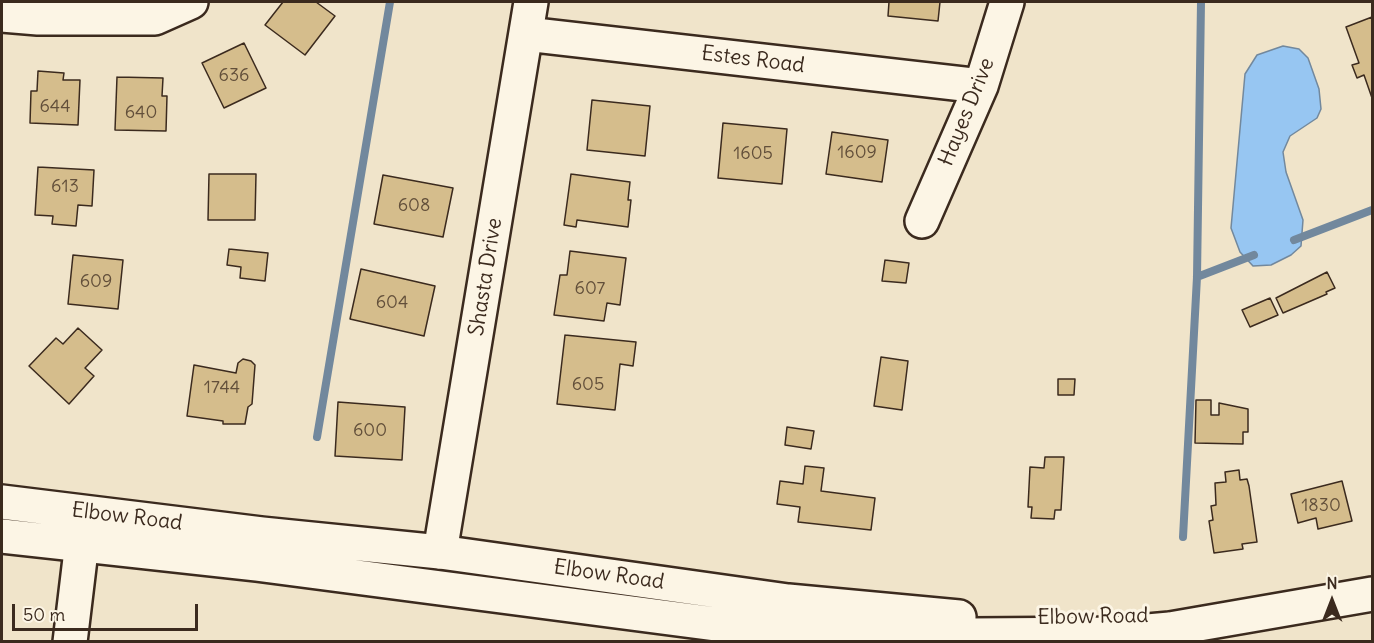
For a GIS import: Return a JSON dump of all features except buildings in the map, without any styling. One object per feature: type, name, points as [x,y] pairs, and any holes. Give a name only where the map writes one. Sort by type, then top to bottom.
[{"type":"main road","points":[[2,15],[38,18],[155,18],[191,2]]},
{"type":"main road","name":"Shasta Drive","points":[[440,552],[531,2]]},
{"type":"main road","name":"Hayes Drive","points":[[922,221],[981,86],[1007,2]]},
{"type":"main road","name":"Estes Road","points":[[526,34],[981,86]]},
{"type":"main road","name":"Elbow Road","points":[[2,502],[440,552],[788,601],[957,617],[1069,619],[1167,615],[1219,620]]},
{"type":"main road","points":[[70,642],[86,512]]},
{"type":"main road","name":"Elbow Road","points":[[2,536],[83,547],[257,564],[785,637],[1042,637],[1170,629],[1372,594]]},
{"type":"main road","points":[[785,637],[788,601]]},
{"type":"water","points":[[1283,46],[1299,49],[1308,58],[1319,89],[1321,109],[1317,118],[1290,136],[1283,152],[1286,172],[1303,220],[1301,246],[1291,255],[1271,265],[1253,266],[1240,252],[1231,228],[1245,74],[1257,55]]},
{"type":"waterway","points":[[317,437],[390,2]]},
{"type":"waterway","points":[[1183,537],[1197,277],[1201,2]]},
{"type":"waterway","points":[[1294,240],[1372,210]]},
{"type":"waterway","points":[[1197,277],[1254,255]]}]
